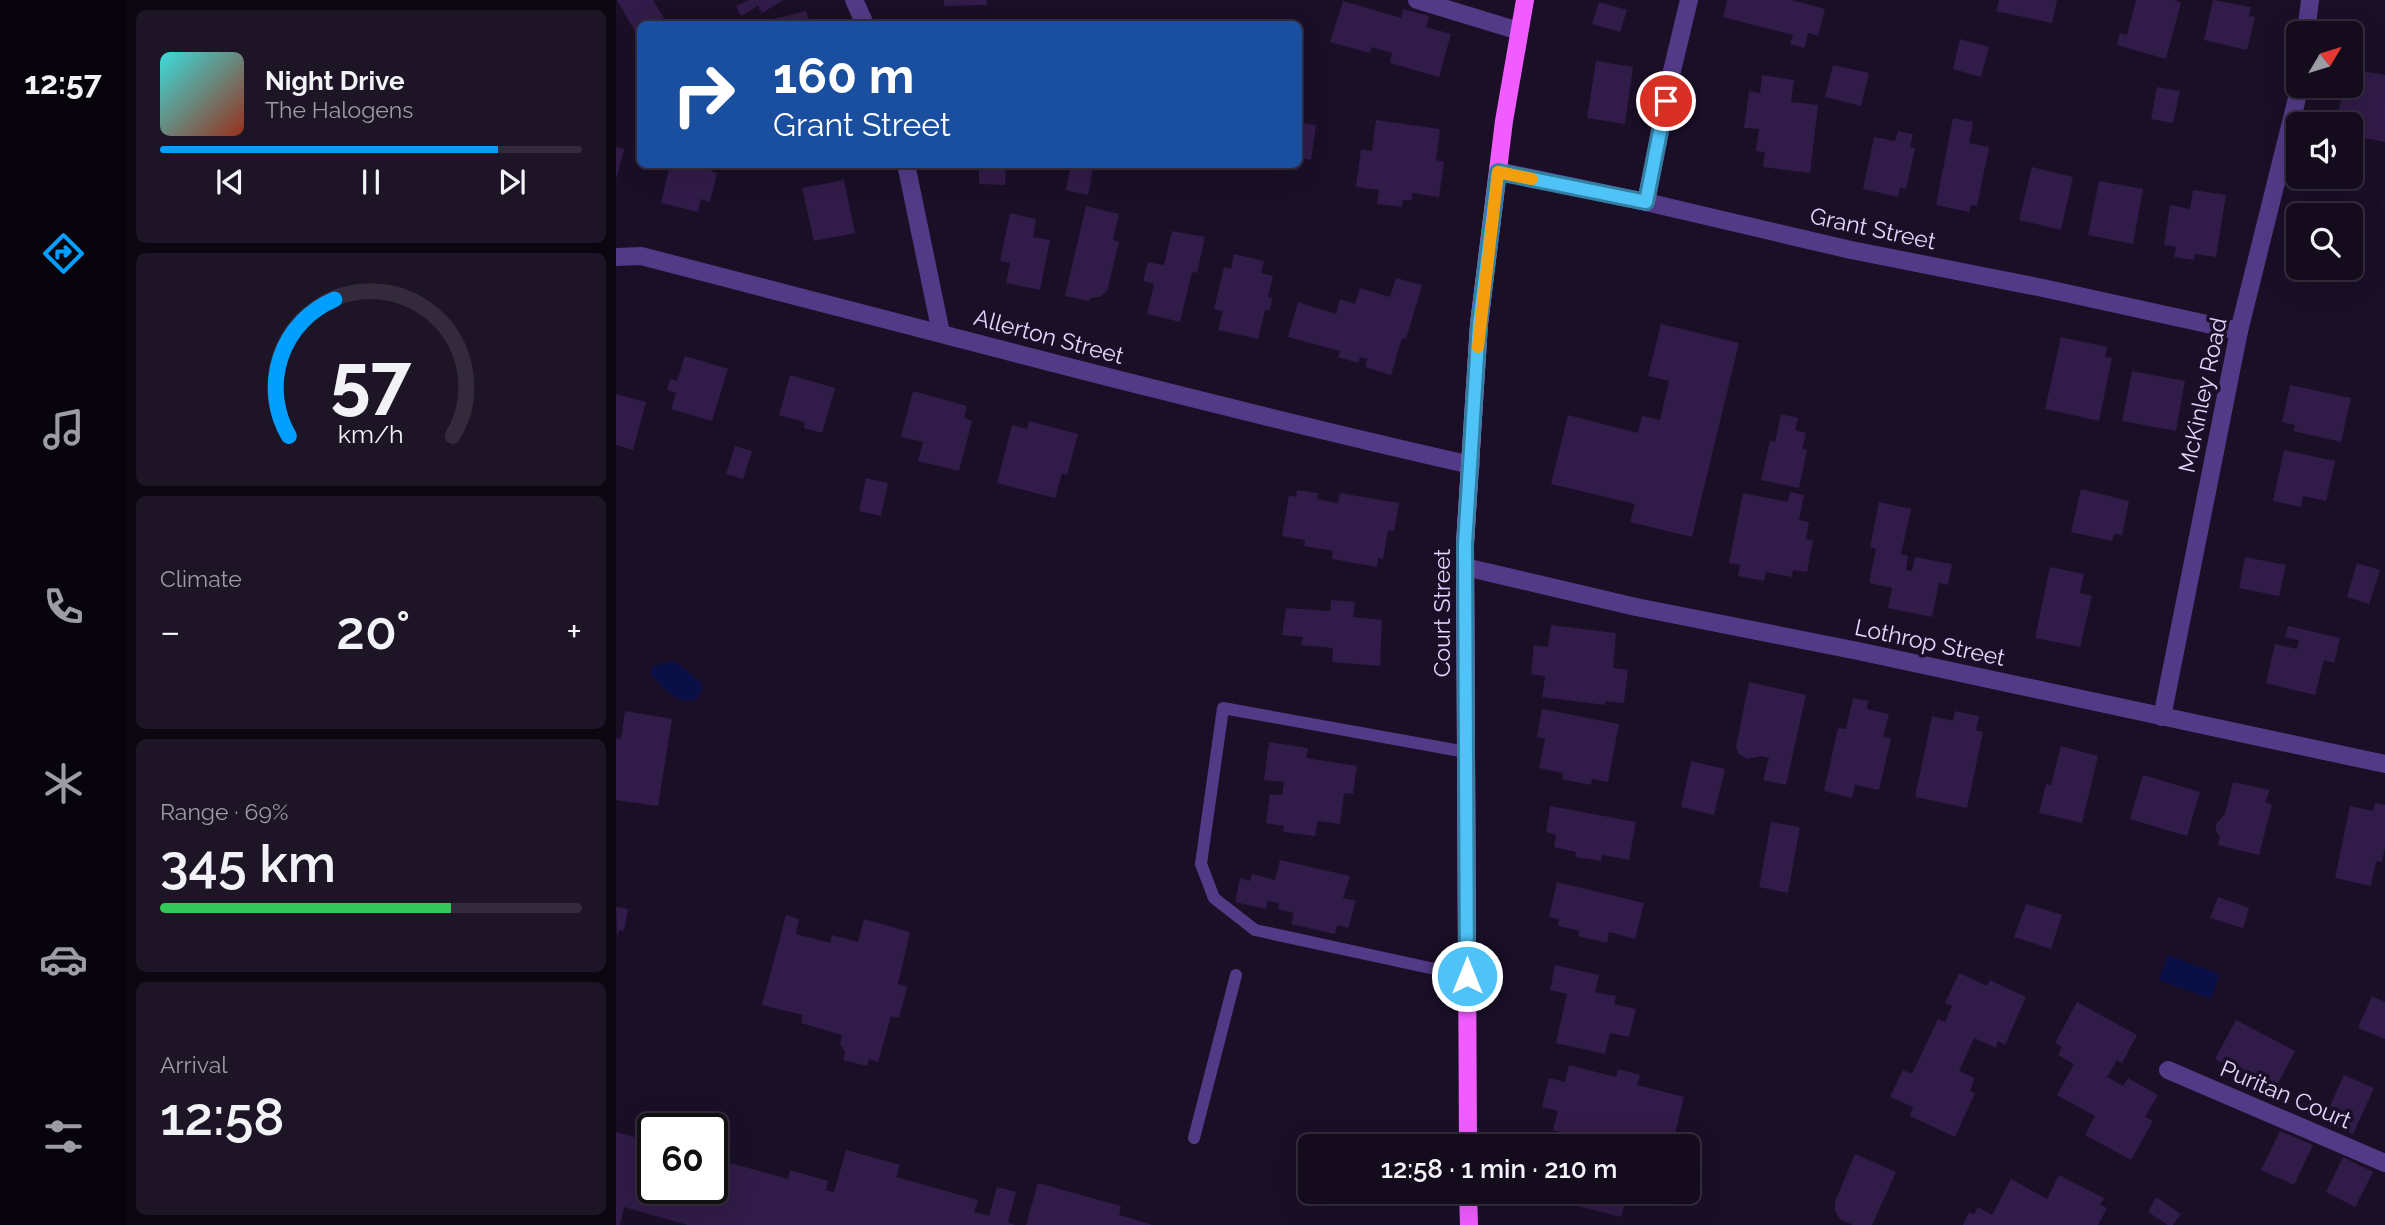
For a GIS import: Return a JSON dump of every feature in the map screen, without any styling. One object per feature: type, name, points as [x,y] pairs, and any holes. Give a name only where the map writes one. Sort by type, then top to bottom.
[{"type":"main road","name":"Court Street","points":[[1468,1134],[1465,567],[1479,324],[1498,172],[1525,0]]},
{"type":"main road","points":[[1468,1204],[1469,1225]]},
{"type":"street","points":[[854,0],[864,21]]},
{"type":"street","points":[[1417,0],[1519,31]]},
{"type":"street","points":[[1646,202],[1689,0]]},
{"type":"street","points":[[2307,21],[2310,0]]},
{"type":"street","name":"McKinley Road","points":[[2162,718],[2239,331],[2297,98]]},
{"type":"street","points":[[907,168],[941,333]]},
{"type":"street","name":"Grant Street","points":[[1498,172],[1646,202],[1851,250],[2239,331]]},
{"type":"street","name":"Allerton Street","points":[[616,257],[641,256],[1164,391],[1471,465]]},
{"type":"street","name":"Lothrop Street","points":[[1465,567],[1636,607],[1858,651],[2385,764]]},
{"type":"street","name":"Puritan Court","points":[[2168,1070],[2385,1163]]},
{"type":"lane","points":[[1466,752],[1223,708],[1201,864],[1214,898],[1255,930],[1467,976]]},
{"type":"lane","points":[[1194,1138],[1236,975]]},
{"type":"shaded area","points":[[670,661],[677,663],[701,682],[702,689],[696,700],[676,698],[650,673],[652,667]]},
{"type":"shaded area","points":[[2168,955],[2220,974],[2211,999],[2159,980]]},
{"type":"building","points":[[617,0],[653,0],[664,18],[659,21],[637,21],[637,35]]},
{"type":"building","points":[[749,0],[784,0],[762,13],[758,6],[741,16],[736,6]]},
{"type":"building","points":[[944,0],[987,0],[987,5],[944,6]]},
{"type":"building","points":[[1727,0],[1792,0],[1825,9],[1818,36],[1808,33],[1804,48],[1790,44],[1793,35],[1723,17]]},
{"type":"building","points":[[1999,0],[2057,0],[2052,23],[1996,11]]},
{"type":"building","points":[[2136,0],[2175,0],[2181,3],[2166,59],[2117,45],[2120,33],[2127,35]]},
{"type":"building","points":[[2213,0],[2251,7],[2249,16],[2255,17],[2247,50],[2204,40]]},
{"type":"building","points":[[1343,1],[1401,18],[1403,9],[1429,16],[1426,27],[1451,34],[1439,77],[1390,63],[1392,53],[1372,47],[1370,53],[1330,42]]},
{"type":"building","points":[[1599,2],[1627,10],[1620,32],[1592,24]]},
{"type":"building","points":[[806,11],[809,21],[765,21]]},
{"type":"building","points":[[1960,39],[1989,47],[1981,77],[1953,69]]},
{"type":"building","points":[[1596,61],[1633,67],[1625,124],[1587,118]]},
{"type":"building","points":[[1833,65],[1869,73],[1861,106],[1825,97]]},
{"type":"building","points":[[2363,71],[2385,75],[2385,142],[2363,138],[2363,112],[2339,112],[2341,98],[2363,98]]},
{"type":"building","points":[[1762,75],[1794,80],[1791,102],[1818,105],[1810,173],[1763,167],[1765,152],[1756,151],[1759,129],[1744,128],[1749,91],[1760,93]]},
{"type":"building","points":[[2157,87],[2180,91],[2173,123],[2151,119]]},
{"type":"building","points":[[1953,118],[1973,122],[1969,143],[1989,147],[1977,206],[1971,205],[1969,212],[1936,205]]},
{"type":"building","points":[[1376,120],[1440,129],[1436,160],[1444,162],[1439,197],[1412,193],[1412,200],[1403,200],[1402,207],[1377,204],[1379,190],[1356,187],[1361,149],[1372,151]]},
{"type":"building","points":[[1302,123],[1316,125],[1311,160],[1302,159]]},
{"type":"building","points":[[1898,131],[1913,134],[1910,147],[1915,148],[1906,189],[1900,188],[1898,197],[1863,189],[1874,137],[1895,141]]},
{"type":"building","points":[[616,147],[624,149],[617,177],[616,177]]},
{"type":"building","points":[[2032,167],[2073,177],[2061,230],[2019,220]]},
{"type":"building","points":[[669,168],[711,168],[711,171],[717,173],[710,202],[701,199],[698,212],[661,203]]},
{"type":"building","points":[[979,168],[1006,168],[1005,185],[979,184]]},
{"type":"building","points":[[1070,168],[1093,168],[1088,195],[1066,190]]},
{"type":"building","points":[[844,180],[855,233],[814,241],[802,188]]},
{"type":"building","points":[[2099,181],[2143,189],[2133,244],[2088,235]]},
{"type":"building","points":[[2193,190],[2226,195],[2216,257],[2195,254],[2194,260],[2174,257],[2176,247],[2164,245],[2170,205],[2190,209]]},
{"type":"building","points":[[1086,206],[1119,214],[1113,240],[1119,242],[1107,291],[1100,297],[1090,298],[1089,301],[1065,296]]},
{"type":"building","points":[[1010,213],[1036,219],[1033,237],[1050,240],[1040,290],[1006,283],[1010,263],[1000,261]]},
{"type":"building","points":[[1172,231],[1205,237],[1197,273],[1192,272],[1180,322],[1147,314],[1154,284],[1143,281],[1148,262],[1164,265]]},
{"type":"building","points":[[1234,254],[1264,261],[1261,273],[1273,276],[1268,297],[1272,298],[1270,311],[1265,310],[1258,339],[1218,330],[1223,311],[1214,309],[1224,267],[1231,269]]},
{"type":"building","points":[[1396,278],[1422,285],[1406,339],[1402,338],[1391,375],[1365,367],[1367,359],[1360,357],[1358,363],[1338,357],[1340,351],[1288,337],[1298,302],[1336,314],[1340,299],[1355,304],[1360,288],[1390,297]]},
{"type":"building","points":[[1661,324],[1739,343],[1692,537],[1630,522],[1635,504],[1551,484],[1568,415],[1638,433],[1642,416],[1660,420],[1669,381],[1648,376]]},
{"type":"building","points":[[2061,337],[2107,347],[2105,357],[2112,358],[2099,421],[2045,409]]},
{"type":"building","points":[[685,356],[728,369],[712,421],[671,409],[676,393],[667,390],[670,379],[677,381]]},
{"type":"building","points":[[2132,371],[2185,381],[2176,431],[2122,421]]},
{"type":"building","points":[[790,375],[835,388],[822,433],[804,428],[805,422],[779,415]]},
{"type":"building","points":[[2290,385],[2351,398],[2341,442],[2293,431],[2295,425],[2282,422]]},
{"type":"building","points":[[913,391],[967,406],[964,418],[972,421],[959,471],[918,461],[923,442],[901,437]]},
{"type":"building","points":[[616,394],[646,402],[633,450],[616,445]]},
{"type":"building","points":[[1781,414],[1798,418],[1795,430],[1806,433],[1802,449],[1807,450],[1799,488],[1761,480],[1770,441],[1775,442]]},
{"type":"building","points":[[1029,421],[1078,434],[1067,475],[1062,473],[1055,498],[997,483],[1012,425],[1027,429]]},
{"type":"building","points":[[735,446],[752,451],[743,479],[726,474]]},
{"type":"building","points":[[2284,450],[2335,461],[2326,501],[2303,496],[2301,507],[2273,501]]},
{"type":"building","points":[[866,478],[888,483],[881,516],[859,511]]},
{"type":"building","points":[[2081,489],[2129,501],[2122,535],[2114,534],[2112,541],[2071,532]]},
{"type":"building","points":[[1297,490],[1318,493],[1317,499],[1338,503],[1340,493],[1399,503],[1394,531],[1388,530],[1383,559],[1378,558],[1377,567],[1332,559],[1333,551],[1304,546],[1305,540],[1282,536],[1289,495],[1296,497]]},
{"type":"building","points":[[1790,492],[1804,495],[1799,520],[1809,522],[1806,539],[1813,540],[1807,572],[1793,570],[1792,577],[1766,572],[1764,581],[1738,576],[1740,565],[1729,563],[1743,493],[1788,502]]},
{"type":"building","points":[[1879,502],[1911,509],[1901,554],[1908,556],[1906,570],[1912,571],[1915,557],[1952,564],[1948,585],[1939,583],[1932,617],[1888,608],[1892,588],[1869,583],[1876,549],[1870,547]]},
{"type":"building","points":[[2245,557],[2286,565],[2279,596],[2239,588]]},
{"type":"building","points":[[2357,563],[2380,570],[2369,604],[2347,597]]},
{"type":"building","points":[[2050,567],[2084,574],[2080,593],[2092,596],[2080,647],[2035,638]]},
{"type":"building","points":[[1331,600],[1355,602],[1353,617],[1382,620],[1380,666],[1332,662],[1333,648],[1301,645],[1303,637],[1282,635],[1286,608],[1330,611]]},
{"type":"building","points":[[1551,625],[1616,633],[1613,668],[1628,670],[1624,703],[1605,701],[1605,705],[1542,697],[1545,676],[1531,674],[1534,645],[1548,647]]},
{"type":"building","points":[[2288,626],[2340,638],[2334,663],[2324,660],[2315,695],[2266,683],[2275,644],[2297,649],[2299,640],[2285,637]]},
{"type":"building","points":[[1749,682],[1806,695],[1786,785],[1763,780],[1769,758],[1761,756],[1747,759],[1739,754],[1736,747]]},
{"type":"building","points":[[1853,698],[1868,701],[1867,709],[1889,714],[1883,737],[1891,738],[1879,790],[1855,785],[1852,798],[1824,791],[1838,728],[1846,729]]},
{"type":"building","points":[[1542,709],[1619,724],[1608,782],[1592,779],[1591,785],[1562,779],[1563,773],[1539,768],[1545,739],[1537,737]]},
{"type":"building","points":[[625,711],[672,719],[658,806],[616,800],[616,738],[621,739]]},
{"type":"building","points":[[1955,711],[1979,716],[1976,730],[1983,732],[1967,808],[1915,797],[1932,716],[1953,721]]},
{"type":"building","points":[[1269,742],[1308,748],[1306,758],[1357,766],[1353,794],[1344,793],[1340,824],[1318,821],[1315,836],[1283,832],[1284,826],[1266,823],[1270,794],[1282,795],[1284,782],[1264,780]]},
{"type":"building","points":[[2061,746],[2098,756],[2082,823],[2039,813],[2046,784],[2051,785]]},
{"type":"building","points":[[1691,761],[1725,769],[1714,815],[1681,807]]},
{"type":"building","points":[[2143,775],[2200,792],[2187,836],[2130,819]]},
{"type":"building","points":[[2233,782],[2270,790],[2265,802],[2272,805],[2259,855],[2218,845],[2220,837],[2216,824],[2225,814]]},
{"type":"building","points":[[2375,803],[2385,805],[2385,847],[2382,862],[2376,861],[2371,886],[2335,878],[2350,806],[2373,811]]},
{"type":"building","points":[[1550,806],[1636,822],[1629,860],[1602,855],[1601,861],[1575,857],[1576,852],[1554,847],[1556,835],[1546,832]]},
{"type":"building","points":[[1771,822],[1800,827],[1788,893],[1759,887]]},
{"type":"building","points":[[1280,860],[1350,876],[1343,898],[1356,901],[1348,928],[1337,925],[1335,934],[1291,924],[1294,913],[1278,909],[1279,903],[1267,901],[1266,909],[1235,902],[1240,878],[1250,881],[1252,874],[1275,880]]},
{"type":"building","points":[[1557,882],[1644,903],[1635,939],[1609,932],[1607,943],[1578,936],[1580,931],[1558,926],[1559,919],[1549,917]]},
{"type":"building","points":[[2218,897],[2249,908],[2243,928],[2210,918]]},
{"type":"building","points":[[2026,904],[2062,915],[2051,949],[2014,937]]},
{"type":"building","points":[[616,907],[628,909],[624,931],[619,930],[617,937]]},
{"type":"building","points":[[786,915],[799,919],[796,934],[830,943],[832,935],[858,942],[864,919],[910,932],[898,984],[907,987],[899,1018],[891,1016],[878,1062],[869,1059],[867,1066],[843,1060],[845,1052],[840,1044],[842,1035],[801,1023],[803,1015],[762,1005]]},
{"type":"building","points":[[1555,965],[1599,975],[1595,992],[1616,996],[1614,1004],[1636,1009],[1629,1037],[1610,1033],[1605,1054],[1556,1043],[1567,994],[1550,990]]},
{"type":"building","points":[[1959,973],[1987,986],[1990,980],[2026,997],[2005,1045],[1998,1041],[1996,1048],[1974,1038],[1959,1071],[1975,1078],[1970,1091],[1975,1093],[1955,1137],[1910,1116],[1913,1107],[1890,1097],[1903,1070],[1912,1074],[1938,1019],[1945,1022],[1952,1006],[1945,1003]]},
{"type":"building","points":[[2372,996],[2385,1002],[2385,1039],[2358,1028]]},
{"type":"building","points":[[2077,1002],[2137,1035],[2122,1063],[2117,1060],[2107,1077],[2123,1086],[2128,1078],[2158,1095],[2145,1117],[2153,1121],[2131,1160],[2085,1135],[2095,1116],[2057,1095],[2074,1064],[2058,1055],[2062,1047],[2055,1043]]},
{"type":"building","points":[[2236,1020],[2295,1051],[2275,1089],[2215,1059]]},
{"type":"building","points":[[1569,1065],[1616,1077],[1618,1069],[1640,1075],[1637,1085],[1684,1097],[1675,1134],[1568,1134],[1553,1130],[1558,1111],[1542,1107],[1549,1078],[1565,1082]]},
{"type":"building","points":[[2344,1075],[2374,1088],[2353,1134],[2323,1121]]},
{"type":"building","points":[[2280,1131],[2313,1145],[2294,1185],[2261,1170]]},
{"type":"building","points":[[616,1132],[637,1138],[637,1204],[728,1204],[728,1162],[788,1179],[790,1170],[828,1181],[826,1190],[834,1192],[846,1150],[900,1165],[896,1177],[978,1200],[974,1212],[989,1216],[997,1187],[1016,1192],[1008,1222],[1015,1225],[688,1225],[624,1207],[620,1225],[616,1225]]},
{"type":"building","points":[[1855,1154],[1896,1172],[1872,1225],[1853,1225],[1840,1219],[1835,1211],[1835,1202]]},
{"type":"building","points":[[2343,1157],[2373,1172],[2355,1207],[2326,1192]]},
{"type":"building","points":[[2059,1175],[2104,1198],[2100,1205],[2107,1208],[2098,1225],[1963,1225],[1969,1212],[1974,1215],[1978,1207],[1992,1215],[2011,1179],[2047,1199]]},
{"type":"building","points":[[1038,1183],[1121,1206],[1119,1215],[1153,1225],[1026,1225]]},
{"type":"building","points":[[2156,1197],[2181,1214],[2173,1225],[2168,1225],[2148,1212]]},
{"type":"building","points":[[1570,1204],[1625,1204],[1621,1217]]},
{"type":"slow traffic","points":[[1478,347],[1498,172],[1532,179]]},
{"type":"route","points":[[1467,976],[1465,544],[1479,324],[1498,172],[1646,202],[1666,101]]}]
